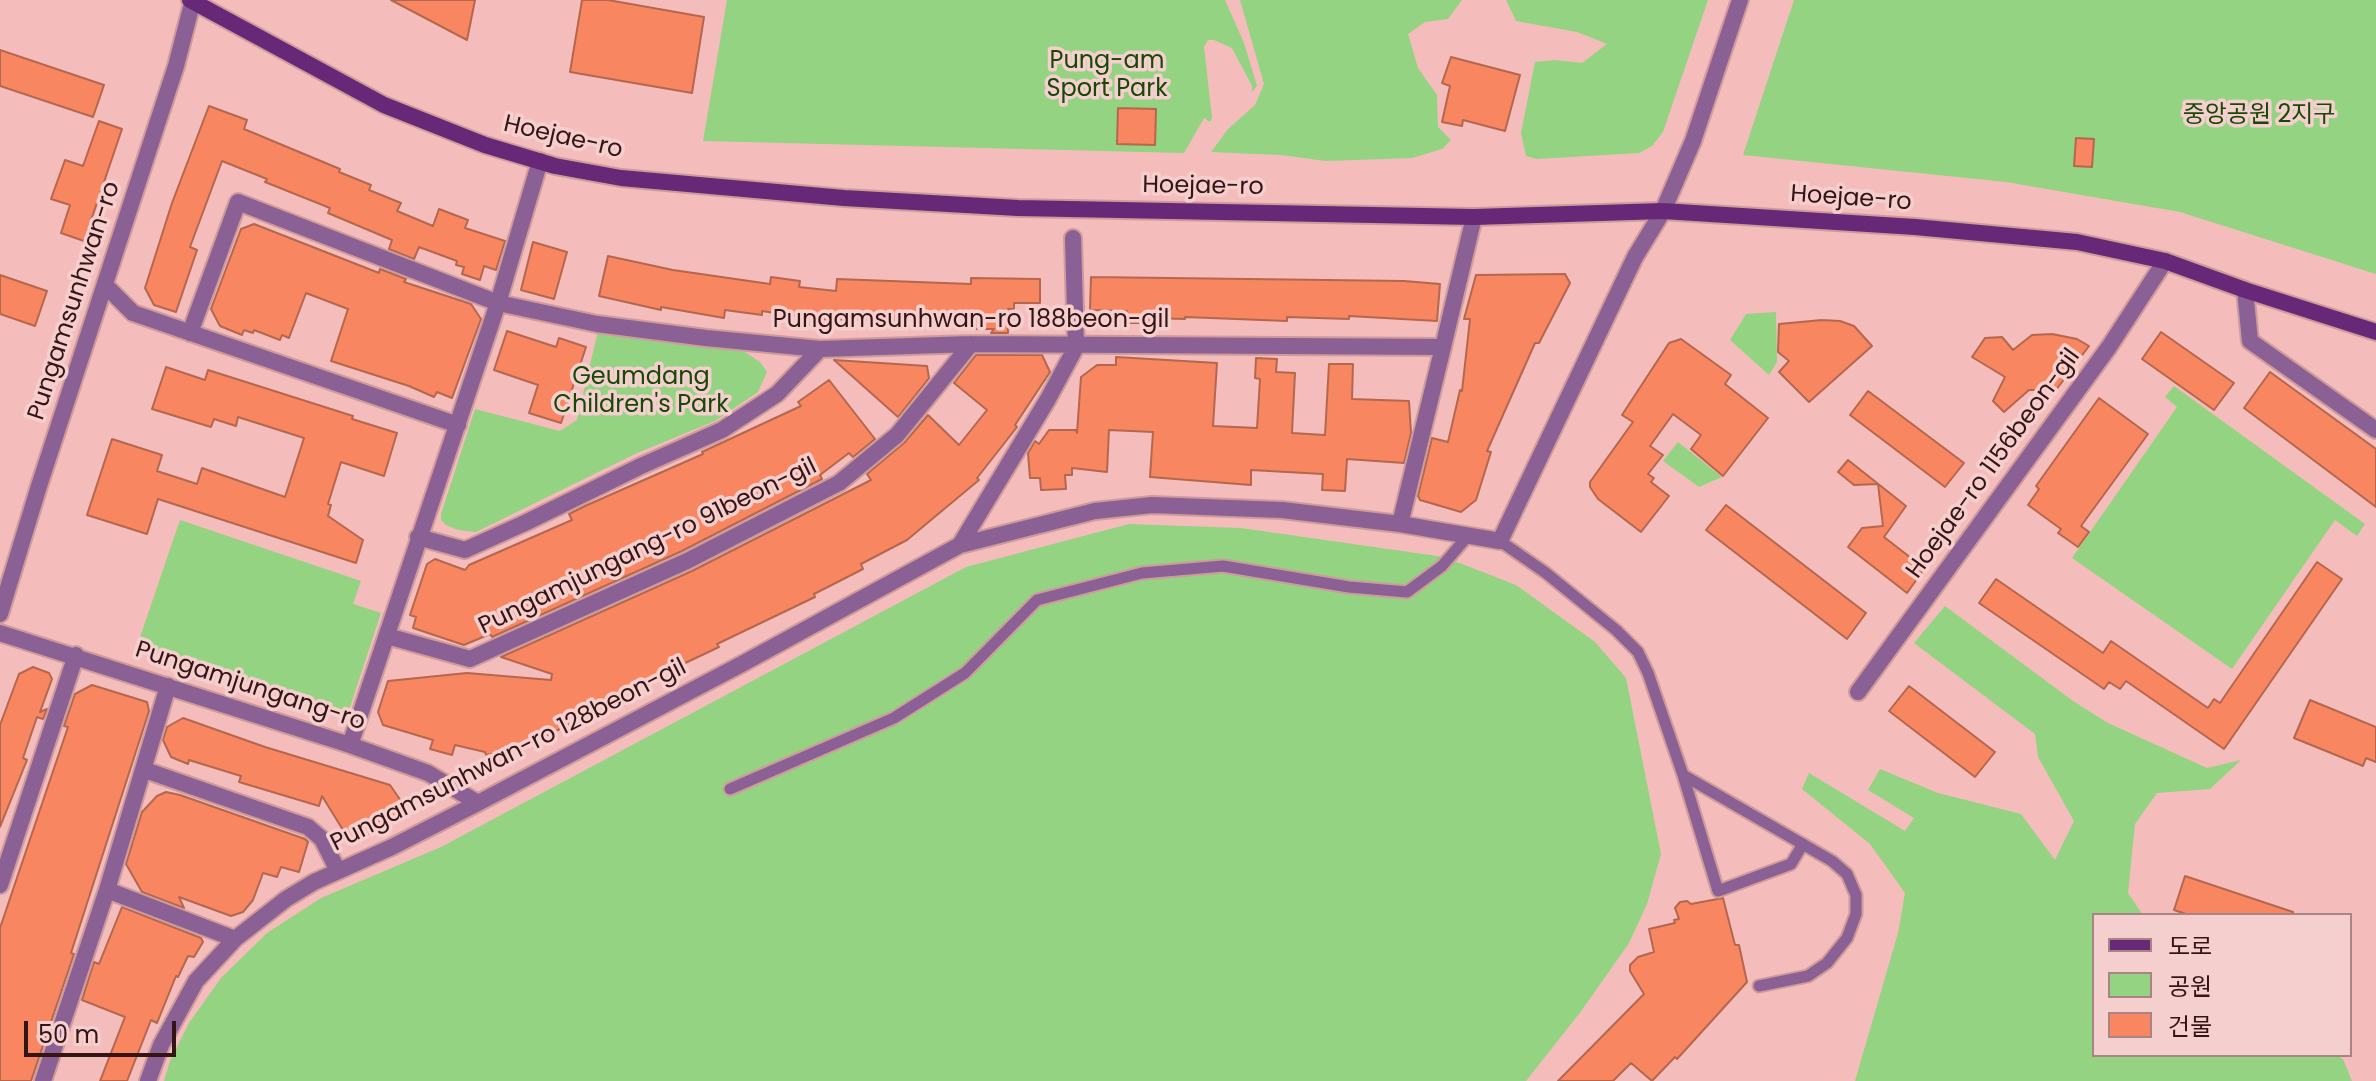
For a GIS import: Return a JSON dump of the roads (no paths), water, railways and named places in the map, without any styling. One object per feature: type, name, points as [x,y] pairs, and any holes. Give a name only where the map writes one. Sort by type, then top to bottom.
[{"type":"main road","name":"Hoejae-ro","points":[[192,1],[384,105],[485,145],[540,161],[621,178],[859,199],[1018,208],[1474,217],[1663,211],[1915,227],[2077,242],[2165,261],[2376,332]]},
{"type":"street","points":[[1500,541],[1635,257],[1663,211],[1693,141],[1740,0]]},
{"type":"street","name":"Pungamsunhwan-ro","points":[[0,614],[176,66],[192,1]]},
{"type":"street","points":[[350,745],[498,303],[540,161]]},
{"type":"street","name":"Pungamsunhwan-ro 188beon-gil","points":[[190,333],[238,202],[498,303],[612,326],[820,349],[971,344],[1443,347]]},
{"type":"street","points":[[1400,524],[1474,217]]},
{"type":"street","points":[[960,545],[1076,347],[1073,238]]},
{"type":"street","name":"Hoejae-ro 1156beon-gil","points":[[1858,692],[2109,347],[2165,261]]},
{"type":"street","points":[[106,286],[133,313],[458,425]]},
{"type":"street","points":[[2245,290],[2250,341],[2376,430]]},
{"type":"street","name":"Pungamjungang-ro 91beon-gil","points":[[387,636],[470,659],[687,561],[839,483],[897,435],[971,344]]},
{"type":"street","points":[[418,537],[465,550],[527,522],[722,430],[777,394],[820,349]]},
{"type":"street","name":"Pungamsunhwan-ro 128beon-gil","points":[[148,1081],[161,1045],[196,981],[235,939],[286,899],[314,882],[478,803],[960,545],[1095,511],[1152,505],[1282,510],[1400,524],[1500,541]]},
{"type":"street","name":"Pungamjungang-ro","points":[[0,633],[350,745],[428,773],[478,803]]},
{"type":"street","points":[[0,885],[76,655]]},
{"type":"street","points":[[43,1081],[145,770],[168,686]]},
{"type":"street","points":[[145,770],[308,827],[322,839],[338,871]]},
{"type":"street","points":[[107,890],[235,939]]},
{"type":"lane","points":[[730,789],[894,718],[965,673],[1037,600],[1142,573],[1223,566],[1349,587],[1407,592],[1442,566],[1467,537]]},
{"type":"lane","points":[[1500,541],[1546,573],[1638,652],[1683,775],[1718,891],[1791,864],[1803,844]]},
{"type":"lane","points":[[1683,775],[1832,861],[1847,874],[1856,895],[1856,914],[1847,938],[1827,963],[1808,976],[1759,986]]},
{"type":"park label","name":"Pung-am Sport Park","points":[[1107,76]]},
{"type":"park label","name":"중앙공원 2지구","points":[[2259,116]]},
{"type":"park label","name":"Geumdang Children's Park","points":[[641,392]]}]
